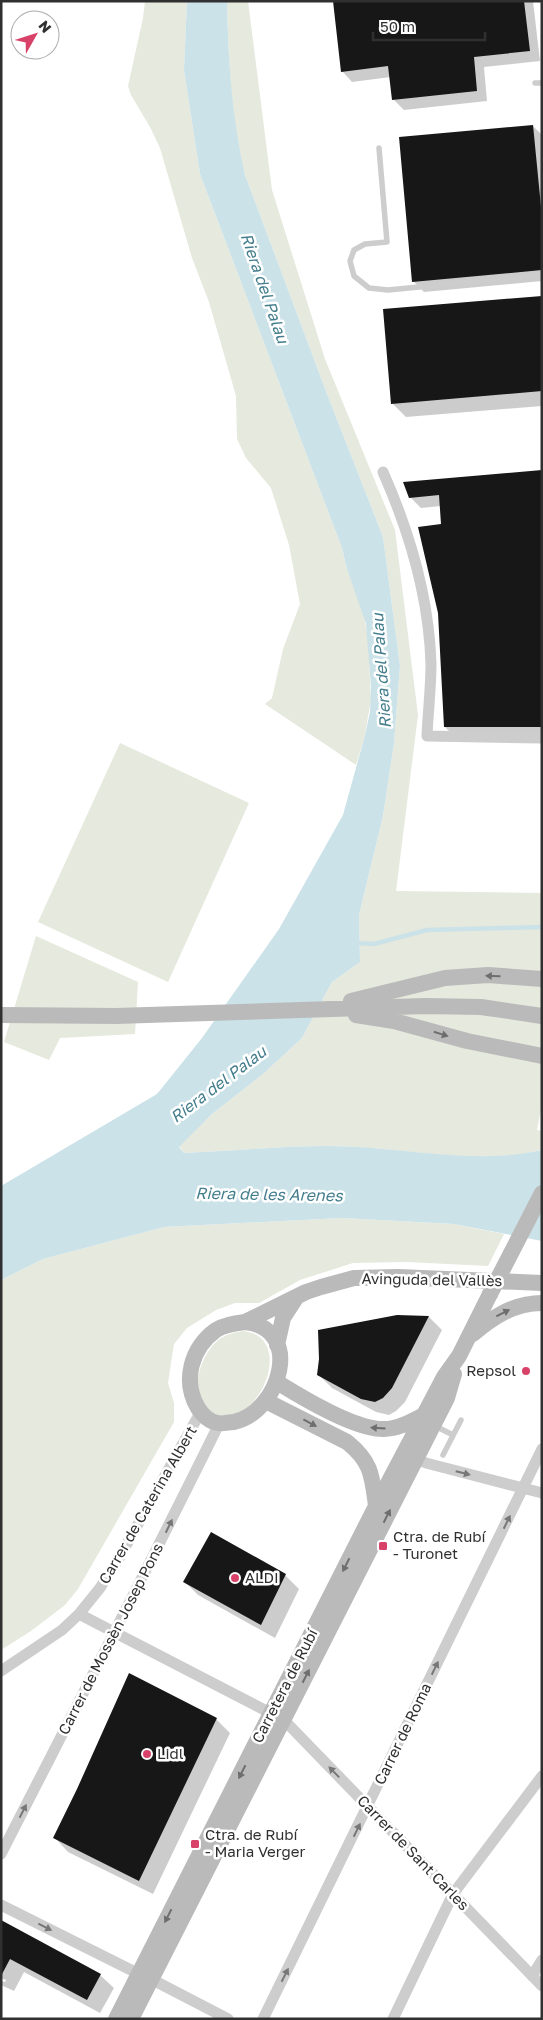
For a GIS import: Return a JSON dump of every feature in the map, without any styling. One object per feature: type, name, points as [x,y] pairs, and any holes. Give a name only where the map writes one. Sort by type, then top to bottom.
[{"type":"main road","points":[[393,1006],[424,982],[467,976],[542,978]]},
{"type":"main road","points":[[322,1009],[393,1006],[480,1044],[542,1056]]},
{"type":"main road","points":[[1,1015],[116,1016],[393,1006],[481,1007],[542,1016]]},
{"type":"main road","name":"Carretera de Rubí","points":[[116,2019],[145,1976],[278,1716],[416,1459],[417,1446],[428,1420],[433,1399],[459,1356],[542,1193]]},
{"type":"main road","name":"Avinguda del Vallès","points":[[245,1322],[321,1286],[354,1278],[398,1277],[542,1283]]},
{"type":"main road","points":[[277,1345],[283,1318],[296,1298]]},
{"type":"main road","name":"Avinguda del Vallès","points":[[469,1337],[504,1312],[520,1306],[542,1303]]},
{"type":"main road","points":[[245,1322],[254,1323],[266,1329],[272,1335],[277,1345],[280,1362],[277,1382],[266,1401],[252,1414],[239,1420],[219,1424],[200,1413],[191,1392],[189,1377],[197,1352],[204,1341],[217,1329],[245,1322]]},
{"type":"main road","name":"Carretera de Rubí","points":[[278,1716],[376,1506],[428,1420],[447,1398],[459,1356]]},
{"type":"main road","points":[[277,1382],[335,1414],[368,1427],[383,1429],[428,1420]]},
{"type":"main road","points":[[266,1401],[347,1442],[355,1448],[369,1466],[376,1506]]},
{"type":"main road","name":"Carretera de Rubí","points":[[131,2019],[145,1976]]},
{"type":"street","points":[[383,472],[409,536],[420,579],[431,664],[427,736],[542,738]]},
{"type":"street","name":"Carrer de Caterina Albert","points":[[1,1671],[62,1630],[79,1614],[100,1588],[118,1560],[200,1413]]},
{"type":"street","name":"Carrer de Mossèn Josep Pons","points":[[1,1854],[142,1581],[219,1424]]},
{"type":"street","name":"Carrer de Roma","points":[[263,2019],[542,1449]]},
{"type":"street","points":[[416,1459],[542,1493]]},
{"type":"street","name":"Carrer de Sant Carles","points":[[79,1614],[278,1716],[542,1986]]},
{"type":"street","points":[[394,2019],[453,1894],[542,1776]]},
{"type":"street","points":[[1,1905],[228,2019]]},
{"type":"street","points":[[532,1976],[542,1960]]},
{"type":"lane","points":[[380,148],[388,242],[366,244],[354,250],[350,262],[354,276],[369,288],[388,290],[542,274]]},
{"type":"lane","points":[[428,1420],[453,1435]]},
{"type":"lane","points":[[443,1455],[462,1420]]},
{"type":"shaded area","points":[[145,1],[187,1],[184,70],[200,174],[342,548],[347,569],[363,612],[368,637],[371,700],[364,739],[356,765],[265,704],[272,698],[283,649],[300,604],[289,545],[271,488],[246,458],[237,439],[236,396],[209,302],[192,258],[160,148],[128,86]]},
{"type":"shaded area","points":[[227,1],[248,1],[272,190],[325,359],[395,530],[418,715],[396,891],[542,893],[542,1104],[537,1130],[542,1131],[542,1150],[516,1155],[489,1157],[329,1146],[184,1153],[179,1146],[212,1114],[263,1074],[302,1038],[332,982],[360,962],[359,915],[383,816],[394,743],[400,666],[383,537],[245,175],[236,132],[231,89]]},
{"type":"shaded area","points":[[120,743],[249,803],[168,982],[38,922]]},
{"type":"shaded area","points":[[36,936],[138,982],[135,1034],[60,1038],[49,1060],[4,1042]]},
{"type":"shaded area","points":[[342,1218],[454,1224],[504,1234],[488,1266],[407,1262],[353,1263],[300,1280],[259,1303],[235,1303],[216,1310],[187,1328],[174,1344],[168,1383],[174,1403],[174,1422],[78,1589],[65,1605],[31,1631],[1,1650],[1,1280],[43,1259],[164,1227]]},
{"type":"shaded area","points":[[243,1331],[260,1337],[268,1349],[270,1365],[265,1382],[256,1398],[244,1410],[230,1416],[214,1413],[205,1406],[200,1397],[198,1386],[202,1364],[213,1345],[221,1338]]},
{"type":"water","points":[[187,1],[227,1],[232,89],[245,175],[383,537],[400,666],[394,743],[383,816],[359,915],[360,962],[332,982],[302,1038],[263,1074],[212,1114],[179,1147],[184,1153],[329,1146],[462,1156],[516,1154],[542,1150],[542,1241],[454,1224],[342,1218],[164,1227],[43,1259],[1,1280],[1,1186],[157,1094],[202,1038],[279,929],[343,815],[370,712],[371,687],[366,624],[347,569],[342,548],[200,174],[184,70]]},
{"type":"building","points":[[333,1],[524,1],[530,51],[474,57],[477,91],[392,100],[388,66],[341,72]]},
{"type":"building","points":[[533,125],[542,217],[542,270],[412,282],[399,137]]},
{"type":"building","points":[[542,296],[542,391],[391,404],[383,309]]},
{"type":"building","points":[[542,470],[542,727],[444,727],[438,613],[418,527],[441,524],[439,495],[409,498],[403,482]]},
{"type":"building","points":[[397,1315],[429,1316],[392,1388],[383,1398],[375,1402],[361,1399],[317,1375],[319,1359],[318,1330]]},
{"type":"building","name":"ALDI","points":[[211,1532],[286,1574],[261,1625],[183,1582]]},
{"type":"building","name":"Lidl","points":[[129,1673],[217,1718],[139,1881],[53,1838]]},
{"type":"building","points":[[1,1920],[101,1974],[87,2000],[10,1959],[1,1976]]},
{"type":"waterway","points":[[355,943],[374,944],[427,930],[542,927]]},
{"type":"place","name":"Repsol","points":[[526,1371]]},
{"type":"place","name":"Ctra. de Rubí - Turonet","points":[[383,1546]]},
{"type":"place","name":"ALDI","points":[[235,1578]]},
{"type":"place","name":"Lidl","points":[[147,1754]]},
{"type":"place","name":"Ctra. de Rubí - Maria Verger","points":[[195,1844]]},
{"type":"water label","name":"Riera del Palau","points":[[265,288]]},
{"type":"water label","name":"Riera del Palau","points":[[381,671]]},
{"type":"water label","name":"Riera del Palau","points":[[218,1084]]},
{"type":"water label","name":"Riera de les Arenes","points":[[269,1194]]}]
